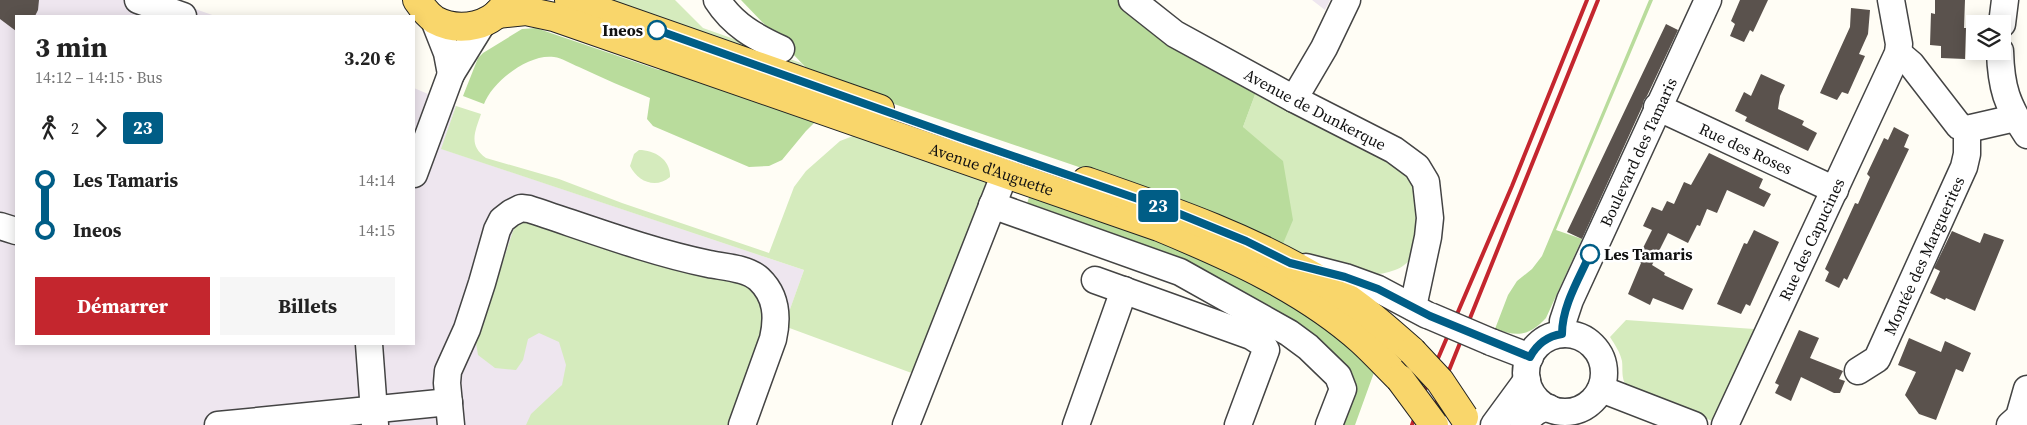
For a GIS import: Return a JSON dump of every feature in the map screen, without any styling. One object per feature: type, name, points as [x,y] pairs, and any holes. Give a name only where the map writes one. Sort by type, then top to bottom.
[{"type":"main road","name":"Avenue d'Auguette","points":[[569,0],[1170,210],[1246,241],[1332,287],[1375,318],[1412,351],[1440,381],[1466,421]]},
{"type":"main road","name":"Avenue d'Auguette","points":[[425,10],[458,28],[495,12],[526,11],[554,17],[1159,227],[1207,247],[1253,270],[1294,292],[1329,316],[1360,340],[1400,379],[1434,425]]},
{"type":"street","points":[[138,0],[180,15]]},
{"type":"street","points":[[717,0],[738,26],[781,50]]},
{"type":"street","name":"Avenue de Dunkerque","points":[[1132,0],[1175,34],[1294,99],[1394,150],[1418,167],[1426,182],[1430,200],[1428,237],[1423,260],[1421,312]]},
{"type":"street","points":[[1294,99],[1324,48],[1347,0]]},
{"type":"street","name":"Boulevard des Tamaris","points":[[1562,334],[1562,322],[1570,300],[1657,107],[1708,0]]},
{"type":"street","points":[[1891,0],[1898,36],[1898,53],[1912,64],[1953,122],[1959,126],[1967,129],[2021,127],[2004,92],[2000,60]]},
{"type":"street","points":[[2003,15],[2005,0]]},
{"type":"street","points":[[425,10],[447,53],[451,74]]},
{"type":"street","points":[[415,171],[451,74],[495,12]]},
{"type":"street","name":"Rue des Capucines","points":[[1725,425],[1898,53]]},
{"type":"street","name":"Rue des Roses","points":[[1657,107],[1834,190]]},
{"type":"street","name":"Montée des Marguerites","points":[[1858,371],[1877,359],[1964,167],[1968,148],[1967,129]]},
{"type":"street","points":[[906,425],[923,377],[1005,174]]},
{"type":"street","points":[[992,205],[1180,272],[1289,333],[1314,352],[1338,376],[1342,384],[1343,389],[1329,425]]},
{"type":"street","points":[[218,425],[450,414],[447,383],[448,371],[467,328],[497,230],[502,220],[521,208],[530,209],[689,260],[745,272],[758,278],[771,294],[776,310],[776,326],[742,425]]},
{"type":"street","points":[[0,226],[15,231]]},
{"type":"street","points":[[1378,289],[1409,275],[1423,260]]},
{"type":"street","points":[[1290,263],[1345,277],[1378,289],[1421,312],[1491,342],[1529,368]]},
{"type":"street","points":[[1095,280],[1250,336],[1262,343],[1266,350],[1238,425]]},
{"type":"street","points":[[1076,425],[1124,290]]},
{"type":"street","points":[[1494,425],[1529,368],[1534,349],[1543,341],[1554,335],[1562,334],[1580,337],[1591,344],[1599,353],[1604,365],[1601,389],[1595,398],[1587,405],[1575,410],[1543,408],[1534,412],[1523,425]]},
{"type":"street","points":[[369,345],[375,418]]},
{"type":"street","points":[[1529,368],[1530,390],[1538,401],[1549,408]]},
{"type":"street","points":[[1601,389],[1694,425]]},
{"type":"street","points":[[2010,425],[2019,417],[2027,389]]},
{"type":"shaded area","points":[[0,0],[170,0],[212,15],[15,15],[15,345],[415,345],[415,88],[456,106],[442,149],[804,270],[749,425],[0,425]]},
{"type":"shaded area","points":[[1312,0],[1330,0],[1325,10]]},
{"type":"green space","points":[[609,0],[675,0],[703,28],[801,63],[815,77]]},
{"type":"green space","points":[[741,0],[1118,0],[1134,13],[1256,92],[1243,127],[1283,161],[1293,220],[1282,246],[1146,190],[815,77]]},
{"type":"green space","points":[[1649,0],[1653,0],[1556,230],[1582,239],[1546,318],[1528,332],[1517,334],[1495,329],[1508,295],[1517,281],[1532,269],[1542,256]]},
{"type":"green space","points":[[536,28],[659,70],[669,67],[816,119],[782,160],[769,166],[749,167],[653,126],[647,119],[650,98],[554,57],[544,57],[523,64],[503,78],[484,104],[463,96],[478,58],[483,53],[522,29]]},
{"type":"green space","points":[[1256,92],[1396,161],[1420,188],[1415,246],[1412,256],[1406,264],[1398,269],[1381,274],[1366,275],[1352,273],[1323,264],[1282,246],[1243,127]]},
{"type":"green space","points":[[456,106],[481,114],[474,138],[480,153],[486,158],[559,179],[622,203],[769,253],[794,187],[806,171],[840,141],[853,136],[867,136],[990,178],[917,375],[784,326],[804,270],[441,149]]},
{"type":"green space","points":[[639,150],[645,150],[661,157],[668,166],[670,177],[659,183],[642,180],[633,172],[630,166],[634,154]]},
{"type":"green space","points":[[1030,194],[1196,255],[1311,312],[1376,367],[1355,425],[1337,425],[1350,389],[1293,328],[1026,207]]},
{"type":"green space","points":[[528,220],[742,279],[759,290],[769,329],[734,425],[526,425],[531,414],[562,385],[566,365],[559,342],[539,333],[528,339],[523,360],[516,370],[495,368],[478,355],[476,343],[513,231],[518,222]]},
{"type":"green space","points":[[1626,320],[1754,329],[1751,336],[1756,339],[1717,423],[1626,385],[1621,358],[1610,337]]},
{"type":"building","points":[[0,0],[39,0],[36,15],[15,15],[15,30],[0,19]]},
{"type":"building","points":[[1740,0],[1768,0],[1753,32],[1750,30],[1744,42],[1730,36],[1735,24],[1731,21]]},
{"type":"building","points":[[1935,0],[1965,0],[1965,59],[1941,58],[1941,46],[1930,45],[1931,13],[1935,14]]},
{"type":"building","points":[[1851,8],[1870,10],[1868,34],[1859,54],[1865,56],[1848,94],[1842,92],[1837,100],[1820,93],[1850,27]]},
{"type":"building","points":[[1666,24],[1678,30],[1644,100],[1582,239],[1567,232]]},
{"type":"building","points":[[1761,74],[1785,85],[1780,96],[1778,109],[1804,121],[1802,125],[1817,133],[1808,151],[1745,121],[1747,117],[1735,111],[1744,92],[1751,96]]},
{"type":"building","points":[[1894,127],[1909,135],[1904,147],[1909,149],[1847,280],[1844,278],[1839,288],[1825,281],[1829,272],[1825,269],[1855,203],[1858,204],[1870,177],[1867,174],[1884,138],[1888,140]]},
{"type":"building","points":[[1709,153],[1763,179],[1759,188],[1771,194],[1764,207],[1727,190],[1717,213],[1707,209],[1700,226],[1697,225],[1688,243],[1668,233],[1652,265],[1665,273],[1664,275],[1693,289],[1683,310],[1653,298],[1650,305],[1628,294],[1641,263],[1637,260],[1652,230],[1643,226],[1652,207],[1662,211],[1667,201],[1674,204],[1684,182],[1691,185]]},
{"type":"building","points":[[1754,230],[1779,242],[1750,306],[1746,304],[1741,314],[1717,304],[1744,243],[1747,244]]},
{"type":"building","points":[[1952,231],[1980,243],[1984,233],[2004,240],[1975,311],[1930,293],[1940,271],[1934,268]]},
{"type":"building","points":[[1799,330],[1819,338],[1810,358],[1843,371],[1839,379],[1845,381],[1840,393],[1834,393],[1801,377],[1791,401],[1775,393],[1779,385],[1775,383]]},
{"type":"building","points":[[1909,338],[1941,352],[1945,341],[1971,353],[1963,372],[1956,369],[1936,420],[1919,414],[1905,395],[1916,372],[1898,365]]},
{"type":"railway","points":[[1412,425],[1427,384],[1512,186],[1587,0]]},
{"type":"railway","points":[[1427,425],[1598,0]]},
{"type":"bus line","name":"23","points":[[657,30],[1203,222],[1290,263],[1345,277],[1378,289],[1430,316],[1530,357],[1534,349],[1543,341],[1554,335],[1562,334],[1562,322],[1590,254]]},
{"type":"place","name":"Ineos","points":[[657,30]]},
{"type":"place","name":"Les Tamaris","points":[[1590,254]]}]
